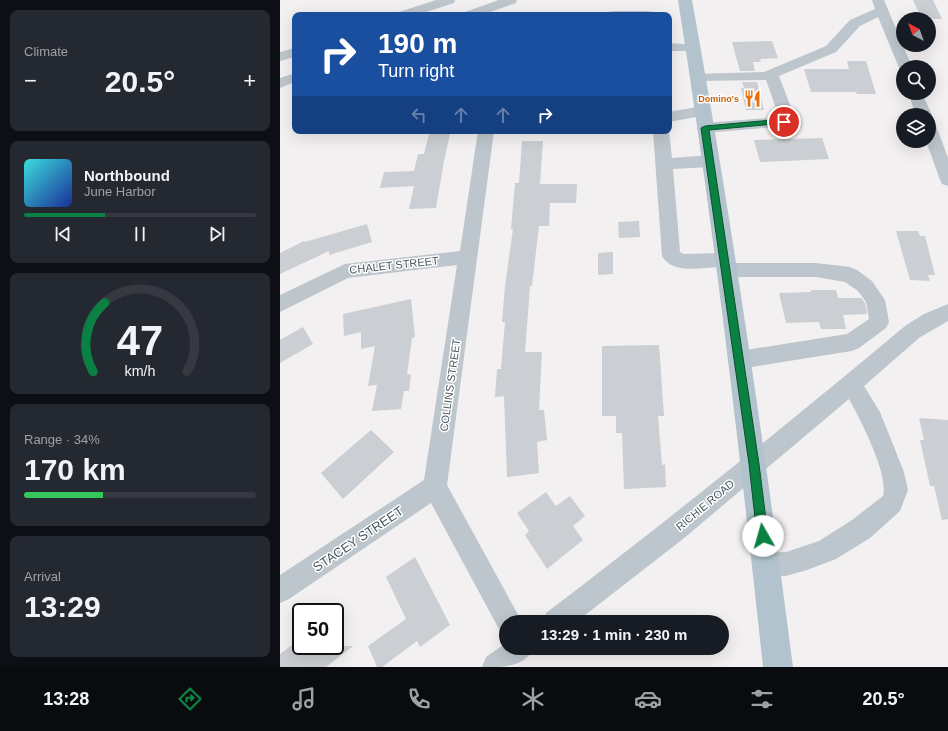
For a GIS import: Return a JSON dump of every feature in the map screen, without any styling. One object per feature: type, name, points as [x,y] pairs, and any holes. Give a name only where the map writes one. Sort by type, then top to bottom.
[{"type":"main road","points":[[684,0],[698,77],[754,464],[778,667]]},
{"type":"street","points":[[413,12],[449,0]]},
{"type":"street","points":[[479,12],[502,4]]},
{"type":"street","points":[[698,77],[766,76],[831,49],[855,23],[880,5],[901,60]]},
{"type":"street","points":[[672,47],[693,48]]},
{"type":"street","points":[[280,56],[292,53]]},
{"type":"street","points":[[672,117],[704,120],[784,122],[787,118],[771,74]]},
{"type":"street","points":[[280,83],[292,78]]},
{"type":"street","name":"COLLINS STREET","points":[[435,487],[486,134]]},
{"type":"street","points":[[661,134],[671,256],[682,260],[725,265],[816,270],[850,275],[865,286],[875,300],[879,322],[852,342],[739,360]]},
{"type":"street","points":[[936,147],[948,180]]},
{"type":"street","points":[[664,164],[710,161]]},
{"type":"street","name":"CHALET STREET","points":[[280,304],[344,271],[468,257]]},
{"type":"street","name":"RICHIE ROAD","points":[[564,615],[674,530],[852,384],[912,332],[931,320],[948,312]]},
{"type":"street","points":[[864,333],[889,351]]},
{"type":"street","points":[[766,565],[786,564],[827,550],[861,529],[892,503],[896,490],[893,472],[872,419],[852,384]]},
{"type":"street","points":[[435,487],[505,615]]},
{"type":"street","name":"STACEY STREET","points":[[280,590],[435,487]]},
{"type":"street","points":[[496,667],[512,655]]},
{"type":"building","points":[[913,0],[933,0],[942,19],[936,19],[936,12],[919,12]]},
{"type":"building","points":[[772,41],[778,58],[760,59],[761,62],[753,62],[755,71],[740,71],[732,42]]},
{"type":"building","points":[[847,61],[866,61],[876,94],[857,94],[856,92],[811,92],[804,69],[849,69]]},
{"type":"building","name":"Domino's","points":[[742,82],[757,82],[764,110],[746,110],[741,88],[744,88]]},
{"type":"building","points":[[429,134],[450,134],[436,208],[409,209],[414,186],[380,188],[384,172],[414,171],[418,154],[424,154]]},
{"type":"building","points":[[822,138],[829,159],[760,162],[754,140]]},
{"type":"building","points":[[522,141],[543,141],[540,184],[577,184],[576,203],[550,203],[549,226],[539,226],[532,286],[530,286],[525,352],[542,352],[539,410],[544,410],[547,440],[537,442],[539,473],[507,477],[504,396],[495,397],[497,369],[501,369],[505,322],[502,322],[505,286],[513,229],[511,229],[515,183],[519,183]]},
{"type":"building","points":[[639,221],[640,237],[619,238],[618,222]]},
{"type":"building","points":[[367,224],[372,242],[329,255],[329,251],[280,274],[280,253],[304,241],[305,242]]},
{"type":"building","points":[[896,231],[918,231],[920,236],[925,236],[935,275],[928,275],[930,281],[910,280]]},
{"type":"building","points":[[613,252],[613,274],[598,275],[598,253]]},
{"type":"building","points":[[811,290],[836,290],[838,298],[861,298],[865,303],[867,314],[843,315],[846,329],[821,329],[819,322],[786,323],[779,293],[811,292]]},
{"type":"building","points":[[411,299],[415,337],[412,338],[407,375],[411,374],[409,391],[404,391],[401,409],[372,411],[377,385],[368,386],[375,346],[361,349],[361,332],[344,336],[343,314]]},
{"type":"building","points":[[303,327],[313,344],[280,363],[280,340]]},
{"type":"building","points":[[659,345],[664,416],[658,416],[662,465],[665,464],[666,487],[624,489],[622,433],[616,433],[616,416],[602,416],[602,346]]},
{"type":"building","points":[[919,418],[948,420],[948,519],[942,520],[934,486],[930,486],[920,440],[924,440]]},
{"type":"building","points":[[371,430],[394,452],[343,499],[321,473]]},
{"type":"building","points":[[546,492],[556,506],[570,496],[585,516],[573,526],[583,540],[547,569],[525,535],[529,531],[517,513]]},
{"type":"building","points":[[415,557],[450,625],[420,647],[417,641],[382,667],[377,667],[368,646],[406,619],[386,577]]},
{"type":"building","points":[[292,645],[292,655],[341,655],[326,667],[280,667],[280,654]]},
{"type":"building","points":[[344,646],[353,646],[344,653]]},
{"type":"place","name":"Domino's","points":[[752,99]]},
{"type":"route","points":[[763,536],[754,464],[705,128],[784,122]]}]
